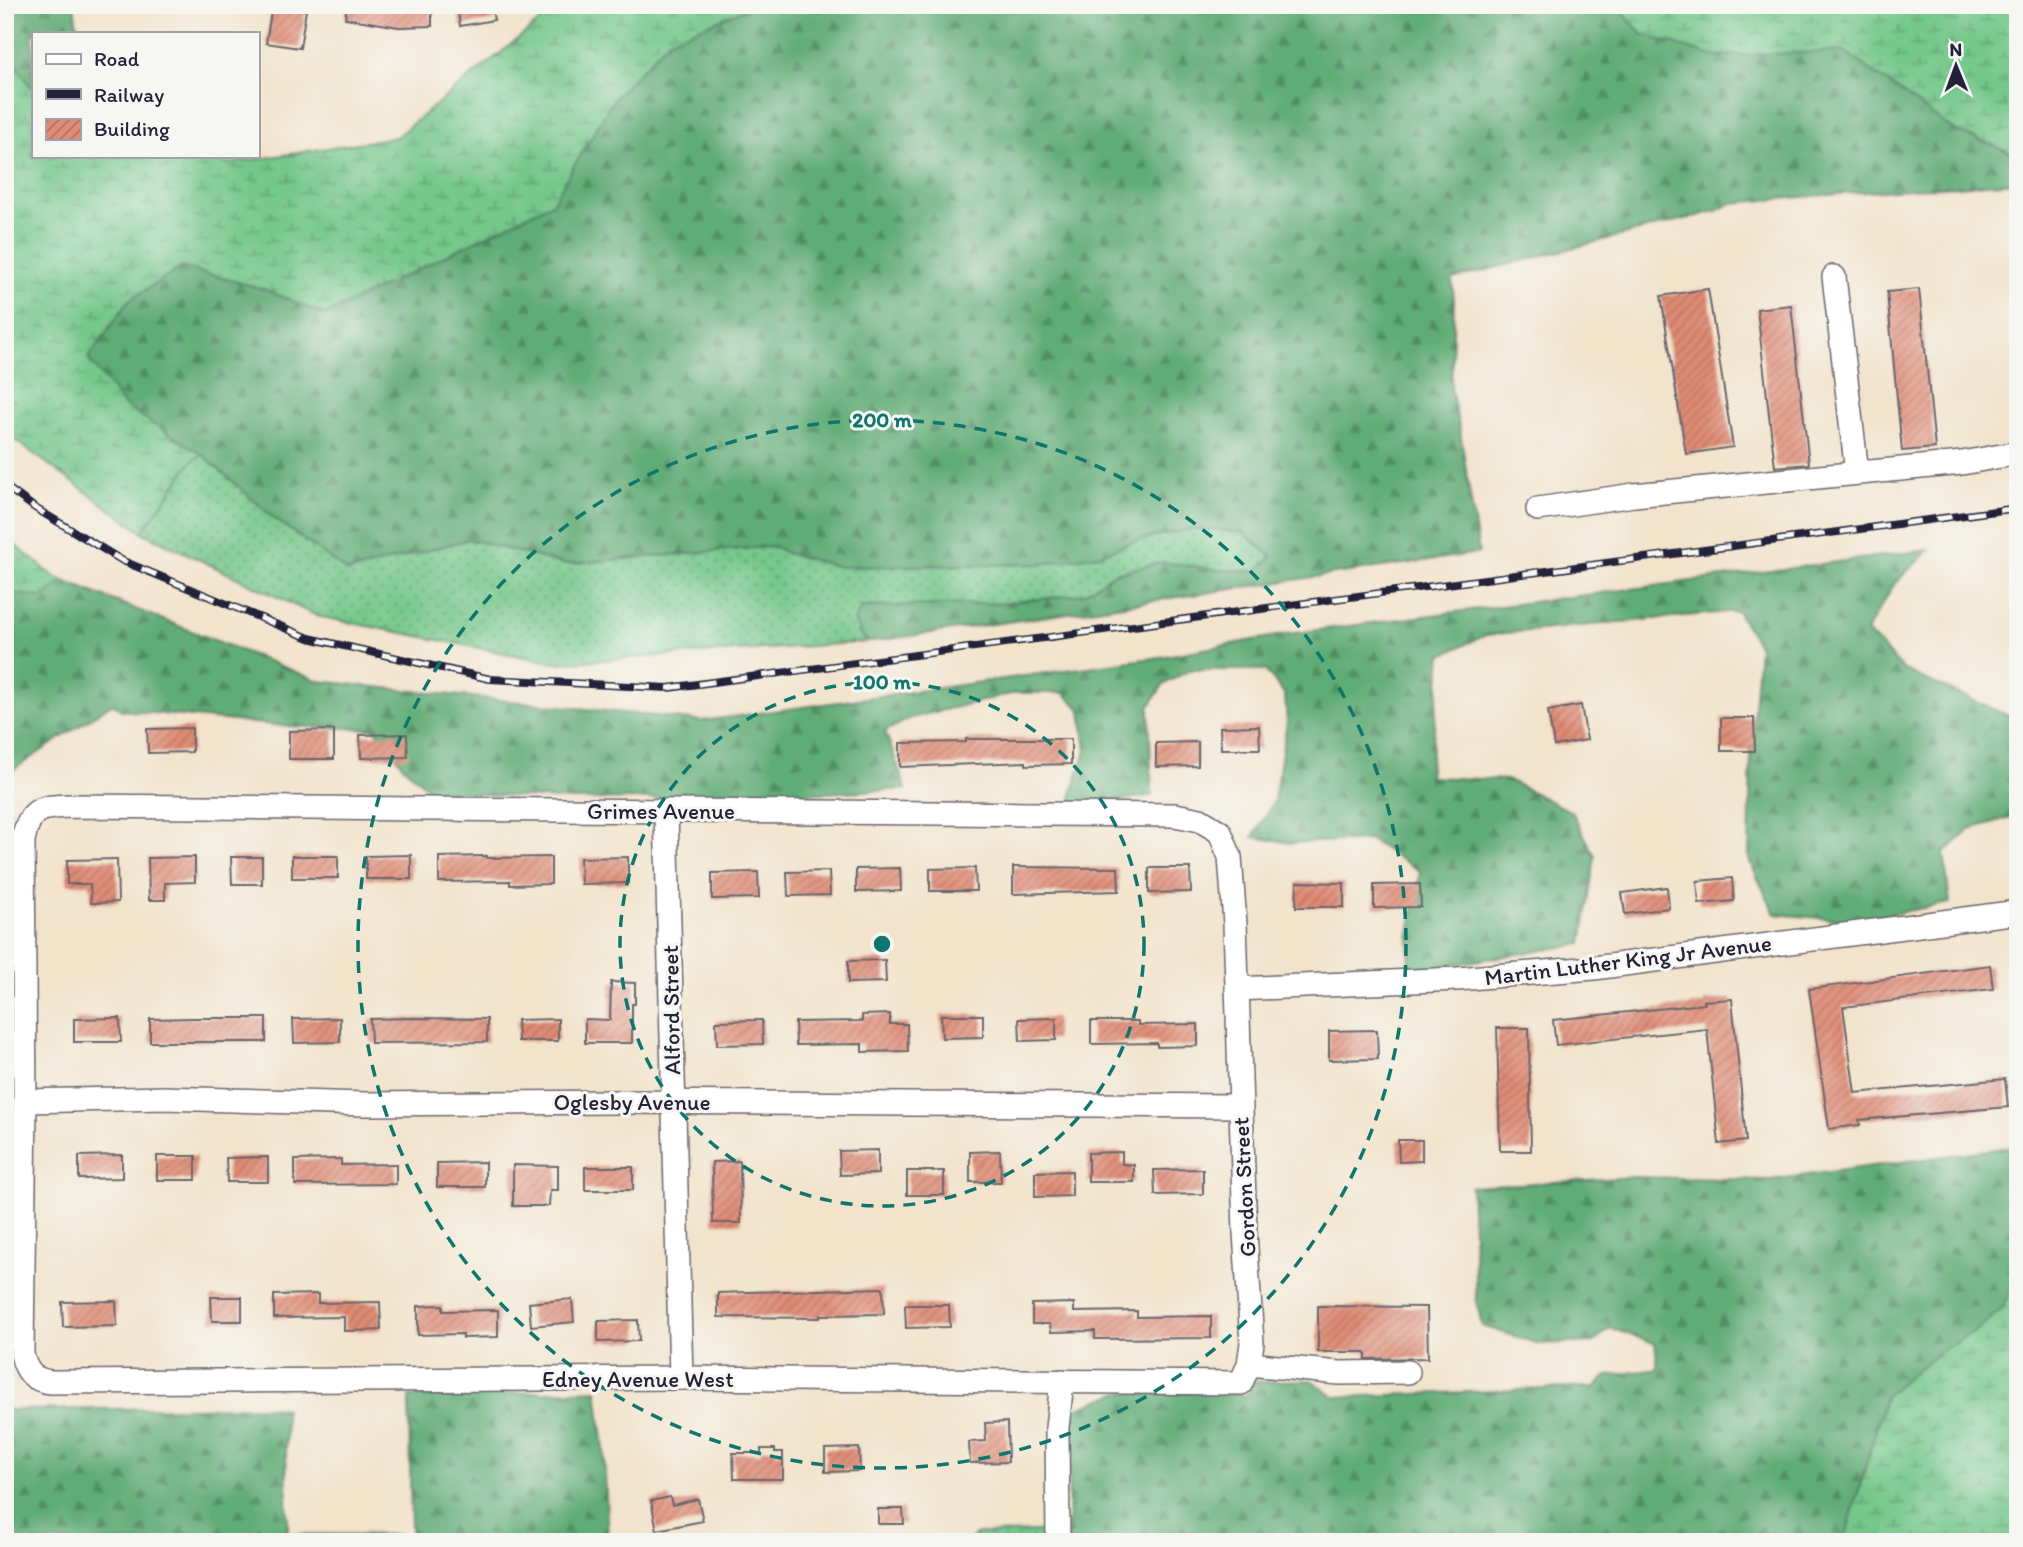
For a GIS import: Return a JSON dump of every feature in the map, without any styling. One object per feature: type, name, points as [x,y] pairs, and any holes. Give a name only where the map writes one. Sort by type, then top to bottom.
[{"type":"street","points":[[1834,277],[1857,473]]},
{"type":"street","points":[[1538,509],[1634,495],[1962,463],[2018,453]]},
{"type":"street","name":"Grimes Avenue","points":[[14,887],[28,820],[49,807],[1175,815],[1200,820],[1220,832],[1230,857],[1237,989]]},
{"type":"street","name":"Alford Street","points":[[666,811],[681,1378]]},
{"type":"street","points":[[14,887],[24,1101]]},
{"type":"street","name":"Martin Luther King Jr Avenue","points":[[1237,989],[1457,979],[1594,968],[2018,912]]},
{"type":"street","name":"Gordon Street","points":[[1237,989],[1252,1343],[1245,1373]]},
{"type":"street","name":"Oglesby Avenue","points":[[24,1101],[164,1098],[365,1104],[672,1102],[1240,1106]]},
{"type":"street","name":"Edney Avenue West","points":[[24,1101],[22,1354],[25,1368],[35,1379],[51,1382],[681,1378],[1062,1381],[1245,1373],[1408,1372]]},
{"type":"street","points":[[1058,1542],[1057,1428],[1062,1381]]},
{"type":"green space","points":[[5,5],[74,5],[78,32],[32,32],[32,89],[5,50]]},
{"type":"green space","points":[[560,5],[755,5],[669,40],[613,100],[552,203],[325,315],[264,289],[182,267],[129,300],[88,358],[125,406],[203,455],[193,460],[142,532],[5,433],[5,50],[32,89],[32,158],[204,158],[227,164],[396,137]]},
{"type":"green space","points":[[755,5],[1617,5],[1642,34],[1713,56],[1844,51],[1954,130],[2018,155],[2018,182],[1732,203],[1716,211],[1452,279],[1454,301],[1451,390],[1479,553],[870,642],[862,637],[854,621],[861,607],[1006,603],[1083,594],[1115,573],[1163,562],[1219,570],[1257,571],[1272,557],[1244,533],[1211,529],[1185,530],[1135,541],[1099,555],[1040,564],[840,567],[786,553],[774,546],[564,564],[469,539],[348,572],[275,519],[203,455],[125,406],[87,358],[129,300],[182,267],[264,289],[325,315],[552,203],[613,100],[669,40]]},
{"type":"green space","points":[[1617,5],[2018,5],[2018,155],[1954,130],[1844,51],[1713,56],[1642,34]]},
{"type":"green space","points":[[203,455],[275,519],[348,572],[469,539],[564,564],[774,546],[786,553],[942,566],[1040,564],[1099,555],[1135,541],[1185,530],[1211,529],[1244,533],[1272,557],[1257,571],[1219,570],[1163,563],[1115,573],[1083,594],[1006,603],[862,637],[870,642],[555,663],[317,616],[142,532],[193,460]]},
{"type":"green space","points":[[5,537],[55,577],[64,581],[42,597],[5,592]]},
{"type":"green space","points":[[1929,550],[1895,583],[1866,631],[1904,670],[2018,720],[2018,815],[1971,829],[1944,853],[1950,903],[1855,921],[1775,914],[1749,860],[1751,747],[1759,647],[1737,611],[1486,635],[1442,655],[1429,777],[1508,780],[1572,812],[1595,856],[1582,944],[1410,971],[1409,938],[1420,871],[1370,840],[1291,843],[1253,837],[1274,801],[1287,722],[1285,695],[1265,670],[1190,670],[1163,685],[1149,707],[1152,796],[1094,804],[1072,804],[1072,793],[1086,751],[1081,710],[1064,693],[1015,693],[911,718],[885,731],[906,789],[719,798],[573,800],[430,791],[403,766],[375,729],[284,726],[121,710],[113,703],[7,774],[15,1029],[5,1028],[5,592],[42,597],[64,581],[319,681],[702,721],[1160,657],[1287,634]]},
{"type":"green space","points":[[2018,1146],[2018,1273],[2002,1309],[1975,1332],[1942,1350],[1886,1395],[1844,1542],[1068,1542],[1070,1411],[1120,1392],[1239,1393],[1244,1396],[1249,1393],[1251,1382],[1311,1380],[1335,1397],[1594,1387],[1607,1376],[1658,1369],[1655,1343],[1610,1328],[1594,1342],[1539,1344],[1482,1326],[1476,1299],[1471,1187],[1635,1177],[1771,1180]]},
{"type":"green space","points":[[2018,1273],[2018,1542],[1844,1542],[1886,1395],[1942,1350],[1975,1332],[2002,1309]]},
{"type":"green space","points":[[597,1390],[604,1449],[608,1542],[5,1542],[5,1398],[7,1410],[285,1409],[288,1534],[411,1535],[409,1397]]},
{"type":"green space","points":[[1069,1531],[1068,1542],[967,1542],[977,1534]]},
{"type":"building","points":[[272,5],[306,10],[300,48],[266,43]]},
{"type":"building","points":[[347,5],[432,5],[432,26],[399,27],[345,18]]},
{"type":"building","points":[[457,5],[491,5],[494,20],[460,26]]},
{"type":"building","points":[[1708,289],[1733,447],[1686,454],[1661,296]]},
{"type":"building","points":[[1919,289],[1935,448],[1902,451],[1887,292]]},
{"type":"building","points":[[1791,305],[1809,464],[1775,467],[1757,309]]},
{"type":"building","points":[[1581,705],[1587,740],[1554,746],[1548,711]]},
{"type":"building","points":[[1721,718],[1754,718],[1755,751],[1721,751]]},
{"type":"building","points":[[1259,726],[1260,749],[1221,749],[1220,727]]},
{"type":"building","points":[[192,728],[192,752],[148,753],[147,729]]},
{"type":"building","points":[[334,730],[334,759],[289,759],[289,731]]},
{"type":"building","points":[[407,734],[408,757],[361,758],[360,735]]},
{"type":"building","points":[[966,739],[1071,739],[1071,764],[1026,765],[1026,762],[900,767],[900,743],[966,742]]},
{"type":"building","points":[[1198,742],[1198,766],[1156,767],[1156,743]]},
{"type":"building","points":[[411,855],[411,879],[366,879],[366,856]]},
{"type":"building","points":[[292,856],[338,856],[338,878],[292,878]]},
{"type":"building","points":[[195,857],[195,882],[165,883],[165,900],[149,900],[148,858]]},
{"type":"building","points":[[231,857],[262,857],[262,884],[232,884]]},
{"type":"building","points":[[439,857],[551,857],[551,884],[510,885],[510,881],[439,882]]},
{"type":"building","points":[[628,857],[628,883],[581,884],[580,858]]},
{"type":"building","points":[[117,859],[118,902],[91,903],[90,884],[67,884],[67,860]]},
{"type":"building","points":[[1013,867],[1118,868],[1119,891],[1013,894]]},
{"type":"building","points":[[900,868],[901,891],[856,892],[856,869]]},
{"type":"building","points":[[975,868],[976,891],[930,891],[930,869]]},
{"type":"building","points":[[1149,868],[1190,868],[1191,892],[1149,893]]},
{"type":"building","points":[[829,871],[830,895],[788,896],[787,872]]},
{"type":"building","points":[[758,872],[759,898],[712,899],[712,873]]},
{"type":"building","points":[[1732,878],[1734,901],[1699,904],[1697,881]]},
{"type":"building","points":[[1297,882],[1344,883],[1344,907],[1296,907]]},
{"type":"building","points":[[1420,884],[1421,907],[1374,908],[1374,885]]},
{"type":"building","points":[[1667,887],[1669,908],[1625,914],[1622,893]]},
{"type":"building","points":[[885,960],[886,982],[848,983],[848,961]]},
{"type":"building","points":[[1990,965],[1993,989],[1843,1007],[1855,1093],[2005,1079],[2008,1107],[1859,1120],[1860,1125],[1829,1129],[1809,989]]},
{"type":"building","points":[[611,982],[635,983],[632,1043],[585,1043],[585,1019],[610,1020]]},
{"type":"building","points":[[1732,999],[1746,1141],[1719,1144],[1707,1029],[1556,1045],[1553,1020]]},
{"type":"building","points":[[890,1014],[890,1024],[907,1024],[908,1051],[862,1052],[862,1044],[796,1045],[795,1022],[862,1021],[862,1015]]},
{"type":"building","points":[[941,1015],[983,1015],[983,1037],[942,1038]]},
{"type":"building","points":[[120,1018],[121,1042],[74,1042],[74,1019]]},
{"type":"building","points":[[266,1018],[266,1042],[150,1042],[150,1019]]},
{"type":"building","points":[[340,1018],[340,1042],[294,1043],[293,1019]]},
{"type":"building","points":[[1056,1018],[1056,1040],[1020,1041],[1019,1019]]},
{"type":"building","points":[[370,1019],[487,1019],[487,1042],[371,1043]]},
{"type":"building","points":[[558,1019],[558,1041],[518,1041],[517,1020]]},
{"type":"building","points":[[762,1020],[763,1044],[717,1045],[716,1021]]},
{"type":"building","points":[[1091,1021],[1138,1021],[1138,1025],[1198,1024],[1198,1046],[1157,1047],[1157,1043],[1091,1044]]},
{"type":"building","points":[[1497,1028],[1529,1028],[1531,1151],[1500,1151]]},
{"type":"building","points":[[1377,1030],[1378,1059],[1329,1060],[1329,1031]]},
{"type":"building","points":[[1398,1140],[1422,1140],[1422,1161],[1399,1162]]},
{"type":"building","points":[[878,1150],[878,1174],[840,1175],[839,1151]]},
{"type":"building","points":[[1000,1151],[1001,1182],[970,1182],[970,1152]]},
{"type":"building","points":[[1122,1152],[1122,1164],[1134,1165],[1134,1182],[1088,1182],[1088,1153]]},
{"type":"building","points":[[122,1155],[122,1178],[79,1179],[79,1156]]},
{"type":"building","points":[[157,1156],[196,1156],[196,1180],[157,1180]]},
{"type":"building","points":[[268,1157],[268,1182],[227,1182],[226,1158]]},
{"type":"building","points":[[341,1159],[341,1165],[396,1164],[396,1184],[295,1185],[295,1160]]},
{"type":"building","points":[[740,1161],[741,1223],[713,1223],[712,1162]]},
{"type":"building","points":[[485,1162],[485,1187],[437,1187],[437,1163]]},
{"type":"building","points":[[513,1165],[558,1166],[558,1190],[550,1190],[549,1206],[513,1206]]},
{"type":"building","points":[[585,1167],[633,1167],[633,1190],[585,1190]]},
{"type":"building","points":[[1203,1169],[1203,1194],[1155,1195],[1154,1170]]},
{"type":"building","points":[[907,1171],[944,1171],[944,1195],[907,1195]]},
{"type":"building","points":[[1072,1171],[1072,1196],[1035,1197],[1035,1172]]},
{"type":"building","points":[[883,1288],[884,1314],[820,1315],[820,1318],[718,1317],[718,1293]]},
{"type":"building","points":[[318,1294],[318,1303],[380,1302],[381,1330],[344,1331],[344,1317],[274,1318],[274,1295]]},
{"type":"building","points":[[211,1297],[242,1297],[242,1321],[212,1321]]},
{"type":"building","points":[[572,1299],[574,1322],[531,1326],[529,1303]]},
{"type":"building","points":[[116,1301],[117,1326],[63,1327],[62,1302]]},
{"type":"building","points":[[1074,1303],[1074,1312],[1137,1311],[1137,1317],[1211,1316],[1211,1338],[1095,1339],[1095,1331],[1051,1332],[1050,1324],[1032,1324],[1032,1304]]},
{"type":"building","points":[[443,1305],[443,1311],[498,1310],[498,1337],[463,1338],[463,1334],[418,1335],[418,1306]]},
{"type":"building","points":[[905,1305],[949,1305],[950,1327],[906,1328]]},
{"type":"building","points":[[1318,1306],[1427,1307],[1428,1358],[1366,1359],[1366,1352],[1318,1352]]},
{"type":"building","points":[[638,1320],[639,1341],[598,1342],[598,1321]]},
{"type":"building","points":[[1007,1422],[1008,1462],[970,1463],[969,1442],[986,1441],[985,1423]]},
{"type":"building","points":[[859,1448],[860,1471],[825,1472],[825,1449]]},
{"type":"building","points":[[761,1449],[783,1452],[783,1479],[734,1479],[733,1453],[761,1453]]},
{"type":"building","points":[[670,1497],[672,1505],[698,1499],[703,1521],[657,1530],[651,1501]]},
{"type":"building","points":[[878,1509],[903,1509],[904,1524],[878,1524]]},
{"type":"railway","points":[[5,486],[35,508],[123,561],[309,638],[490,679],[668,688],[2018,508]]}]
